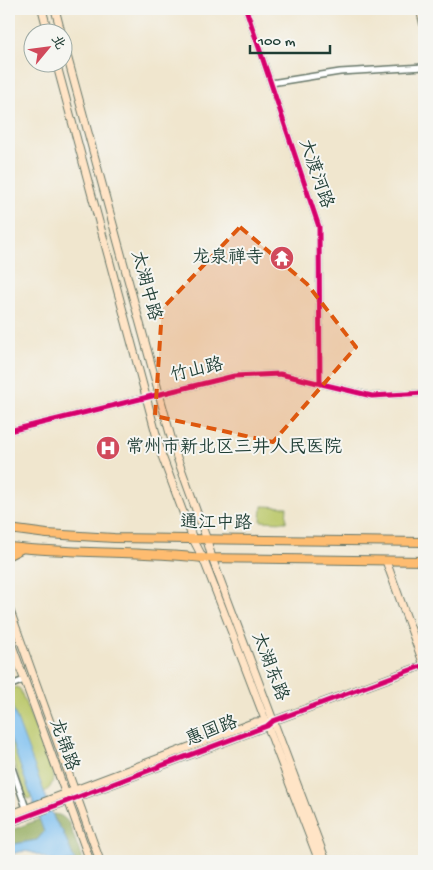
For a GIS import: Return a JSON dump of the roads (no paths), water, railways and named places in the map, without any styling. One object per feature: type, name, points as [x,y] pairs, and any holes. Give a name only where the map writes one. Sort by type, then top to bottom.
[{"type":"main road","points":[[42,9],[45,22]]},
{"type":"main road","points":[[55,9],[58,22]]},
{"type":"main road","points":[[420,9],[424,26]]},
{"type":"main road","name":"太湖中路","points":[[59,72],[162,456],[193,539],[203,558]]},
{"type":"main road","name":"太湖中路","points":[[72,72],[174,452],[207,540]]},
{"type":"main road","name":"通江中路","points":[[9,529],[47,534],[114,538],[424,542]]},
{"type":"main road","name":"太湖东路","points":[[207,540],[269,723],[320,860]]},
{"type":"main road","name":"通江中路","points":[[11,547],[203,558],[424,561]]},
{"type":"main road","points":[[9,555],[23,548]]},
{"type":"main road","name":"太湖东路","points":[[203,558],[269,723]]},
{"type":"main road","points":[[386,560],[424,665]]},
{"type":"main road","name":"龙锦路","points":[[9,608],[76,799],[100,861]]},
{"type":"main road","name":"龙锦路","points":[[9,637],[90,861]]},
{"type":"main road","name":"惠国路","points":[[66,798],[76,799],[269,723],[424,665]]},
{"type":"main road","points":[[9,816],[66,798],[74,791],[255,722],[269,723]]},
{"type":"main road","points":[[9,823],[32,809]]},
{"type":"street","name":"大渡河路","points":[[246,9],[319,227],[320,384]]},
{"type":"street","points":[[270,83],[340,72],[424,66]]},
{"type":"street","name":"竹山路","points":[[9,431],[234,376],[280,374],[372,396],[424,393]]},
{"type":"street","points":[[9,686],[24,680]]},
{"type":"street","points":[[9,759],[32,809]]},
{"type":"water","points":[[9,698],[55,821],[63,832],[75,861],[54,861],[27,851],[9,855],[9,845],[37,840],[44,832],[9,735]]},
{"type":"place","name":"龙泉禅寺","points":[[282,258]]},
{"type":"place","name":"常州市新北区三井人民医院","points":[[108,448]]}]
